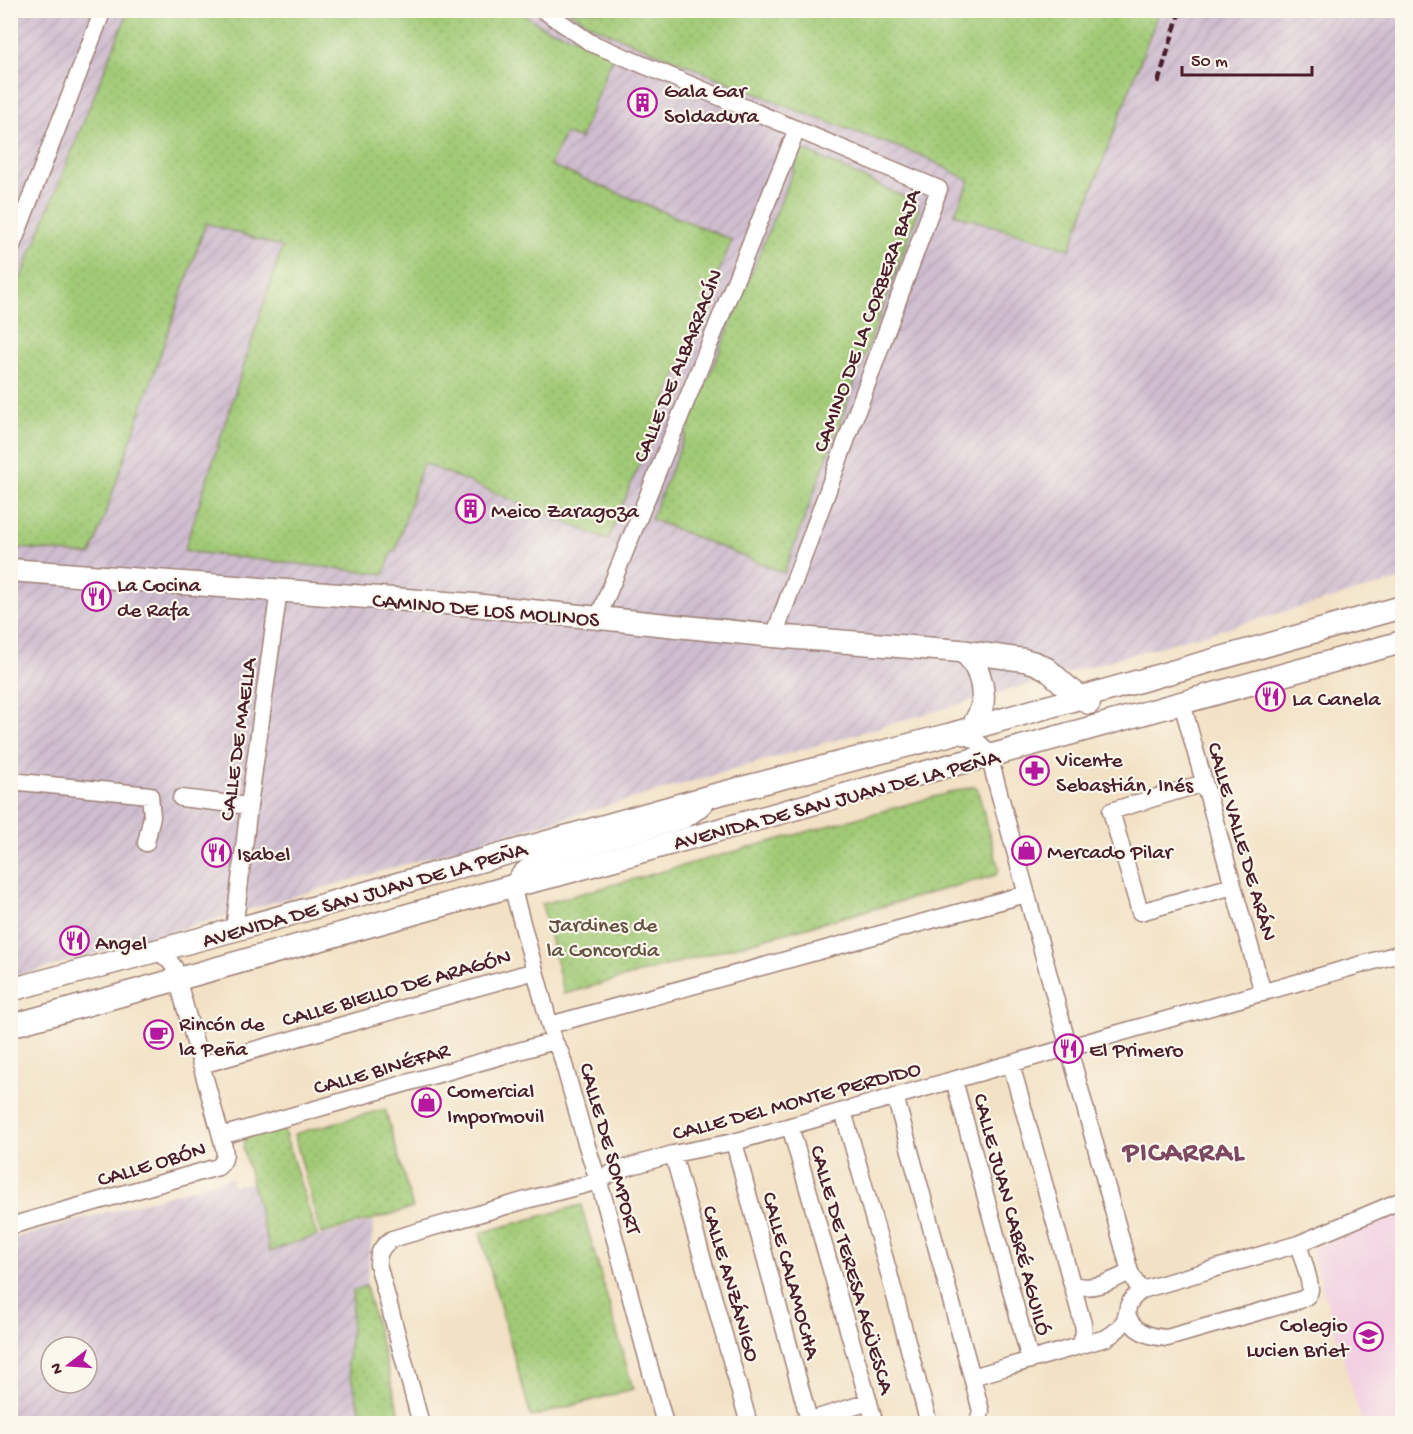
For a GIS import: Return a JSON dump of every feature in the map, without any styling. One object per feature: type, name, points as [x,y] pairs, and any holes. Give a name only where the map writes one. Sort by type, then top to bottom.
[{"type":"main road","name":"CAMINO DE LOS MOLINOS","points":[[10,570],[473,605],[774,636],[960,651],[1035,663],[1047,669],[1080,698],[1119,720]]},
{"type":"main road","name":"AVENIDA DE SAN JUAN DE LA PEÑA","points":[[10,990],[234,930],[711,796],[948,735],[1402,607]]},
{"type":"main road","name":"AVENIDA DE SAN JUAN DE LA PEÑA","points":[[10,1026],[177,978],[1402,642]]},
{"type":"main road","points":[[960,651],[971,660],[982,686],[983,703],[972,728]]},
{"type":"street","points":[[10,251],[103,10]]},
{"type":"street","name":"CAMINO DE LA CORBERA BAJA","points":[[543,10],[591,44],[939,189],[774,636]]},
{"type":"street","name":"CALLE DE ALBARRACÍN","points":[[598,618],[797,129]]},
{"type":"street","name":"CALLE DE MAELLA","points":[[234,930],[279,590]]},
{"type":"street","name":"CALLE VALLE DE ARÁN","points":[[1182,702],[1263,993]]},
{"type":"street","points":[[948,735],[968,736],[977,740],[989,756],[1131,1272],[1142,1290]]},
{"type":"street","points":[[10,781],[150,795],[152,816],[146,843]]},
{"type":"street","points":[[1204,783],[1111,811],[1140,912],[1233,886]]},
{"type":"street","name":"AVENIDA DE SAN JUAN DE LA PEÑA","points":[[512,886],[521,871],[529,865],[684,820],[695,814],[711,796]]},
{"type":"street","points":[[181,798],[249,806]]},
{"type":"street","name":"CALLE DE SOMPORT","points":[[512,886],[552,1033],[561,1054],[585,1143],[599,1181],[665,1424]]},
{"type":"street","points":[[552,1033],[1026,894]]},
{"type":"street","points":[[155,951],[170,960],[177,978]]},
{"type":"street","name":"CALLE DEL MONTE PERDIDO","points":[[421,1424],[378,1264],[378,1255],[383,1245],[392,1239],[599,1181],[615,1171],[673,1154],[734,1142],[1402,953]]},
{"type":"street","name":"CALLE BIELLO DE ARAGÓN","points":[[201,1065],[535,970]]},
{"type":"street","name":"CALLE OBÓN","points":[[10,1226],[218,1167],[223,1163],[225,1159],[221,1136],[177,978]]},
{"type":"street","name":"CALLE BINÉFAR","points":[[221,1136],[552,1033]]},
{"type":"street","points":[[1011,1064],[1084,1331],[1079,1346]]},
{"type":"street","name":"CALLE JUAN CABRÉ AGUILÓ","points":[[954,1080],[1030,1360]]},
{"type":"street","points":[[895,1096],[981,1411],[980,1420],[975,1424]]},
{"type":"street","points":[[843,1111],[929,1424]]},
{"type":"street","name":"CALLE DE TERESA AGÜESCA","points":[[790,1126],[875,1424]]},
{"type":"street","name":"CALLE CALAMOCHA","points":[[734,1142],[804,1422]]},
{"type":"street","name":"CALLE ANZÁNIGO","points":[[673,1154],[749,1424]]},
{"type":"street","points":[[972,1377],[1111,1335],[1121,1326],[1130,1301],[1142,1290],[1298,1244],[1402,1200]]},
{"type":"street","points":[[1127,1314],[1136,1329],[1153,1336],[1167,1338],[1300,1300],[1309,1294],[1310,1285],[1298,1244]]},
{"type":"street","points":[[1072,1285],[1082,1287],[1100,1285],[1131,1272]]},
{"type":"street","points":[[804,1422],[869,1402]]},
{"type":"shaded area","points":[[11,11],[1402,11],[1402,579],[1126,656],[11,978]]},
{"type":"shaded area","points":[[231,1178],[233,1186],[252,1183],[271,1251],[374,1221],[366,1286],[353,1290],[347,1364],[364,1423],[11,1424],[11,1239]]},
{"type":"shaded area","name":"Colegio Lucien Briet","points":[[1402,1213],[1402,1423],[1362,1423],[1311,1249]]},
{"type":"green space","points":[[128,11],[518,11],[543,27],[616,54],[609,65],[580,139],[565,133],[550,165],[732,240],[608,540],[423,463],[395,552],[392,552],[384,574],[184,551],[282,247],[206,223],[91,555],[10,547],[11,303]]},
{"type":"green space","points":[[568,11],[1159,11],[1070,249],[954,214],[970,181],[923,156],[803,113],[597,28]]},
{"type":"green space","points":[[802,149],[910,200],[919,210],[784,573],[651,519]]},
{"type":"green space","name":"Jardines de la Concordia","points":[[974,786],[977,788],[999,869],[996,875],[564,994],[542,904]]},
{"type":"green space","points":[[385,1109],[413,1208],[321,1234],[294,1134]]},
{"type":"green space","points":[[280,1119],[317,1236],[270,1252],[243,1148],[248,1128]]},
{"type":"green space","points":[[581,1205],[633,1389],[531,1417],[480,1233]]},
{"type":"green space","points":[[366,1286],[402,1423],[364,1423],[347,1364],[353,1290]]},
{"type":"railway","points":[[1158,83],[1180,10]]},
{"type":"place","name":"Gala Gar Soldadura","points":[[643,102]]},
{"type":"place","name":"Meico Zaragoza","points":[[470,509]]},
{"type":"place","name":"La Cocina de Rafa","points":[[96,596]]},
{"type":"place","name":"La Canela","points":[[1271,697]]},
{"type":"place","name":"Vicente Sebastián, Inés","points":[[1035,771]]},
{"type":"place","name":"Mercado Pilar","points":[[1026,850]]},
{"type":"place","name":"Isabel","points":[[216,852]]},
{"type":"place","name":"Angel","points":[[74,941]]},
{"type":"place","name":"Rincón de la Peña","points":[[158,1035]]},
{"type":"place","name":"El Primero","points":[[1068,1048]]},
{"type":"place","name":"Comercial Impormovil","points":[[426,1102]]},
{"type":"place","name":"Colegio Lucien Briet","points":[[1369,1336]]},
{"type":"district","name":"PICARRAL","points":[[1184,1150]]}]
